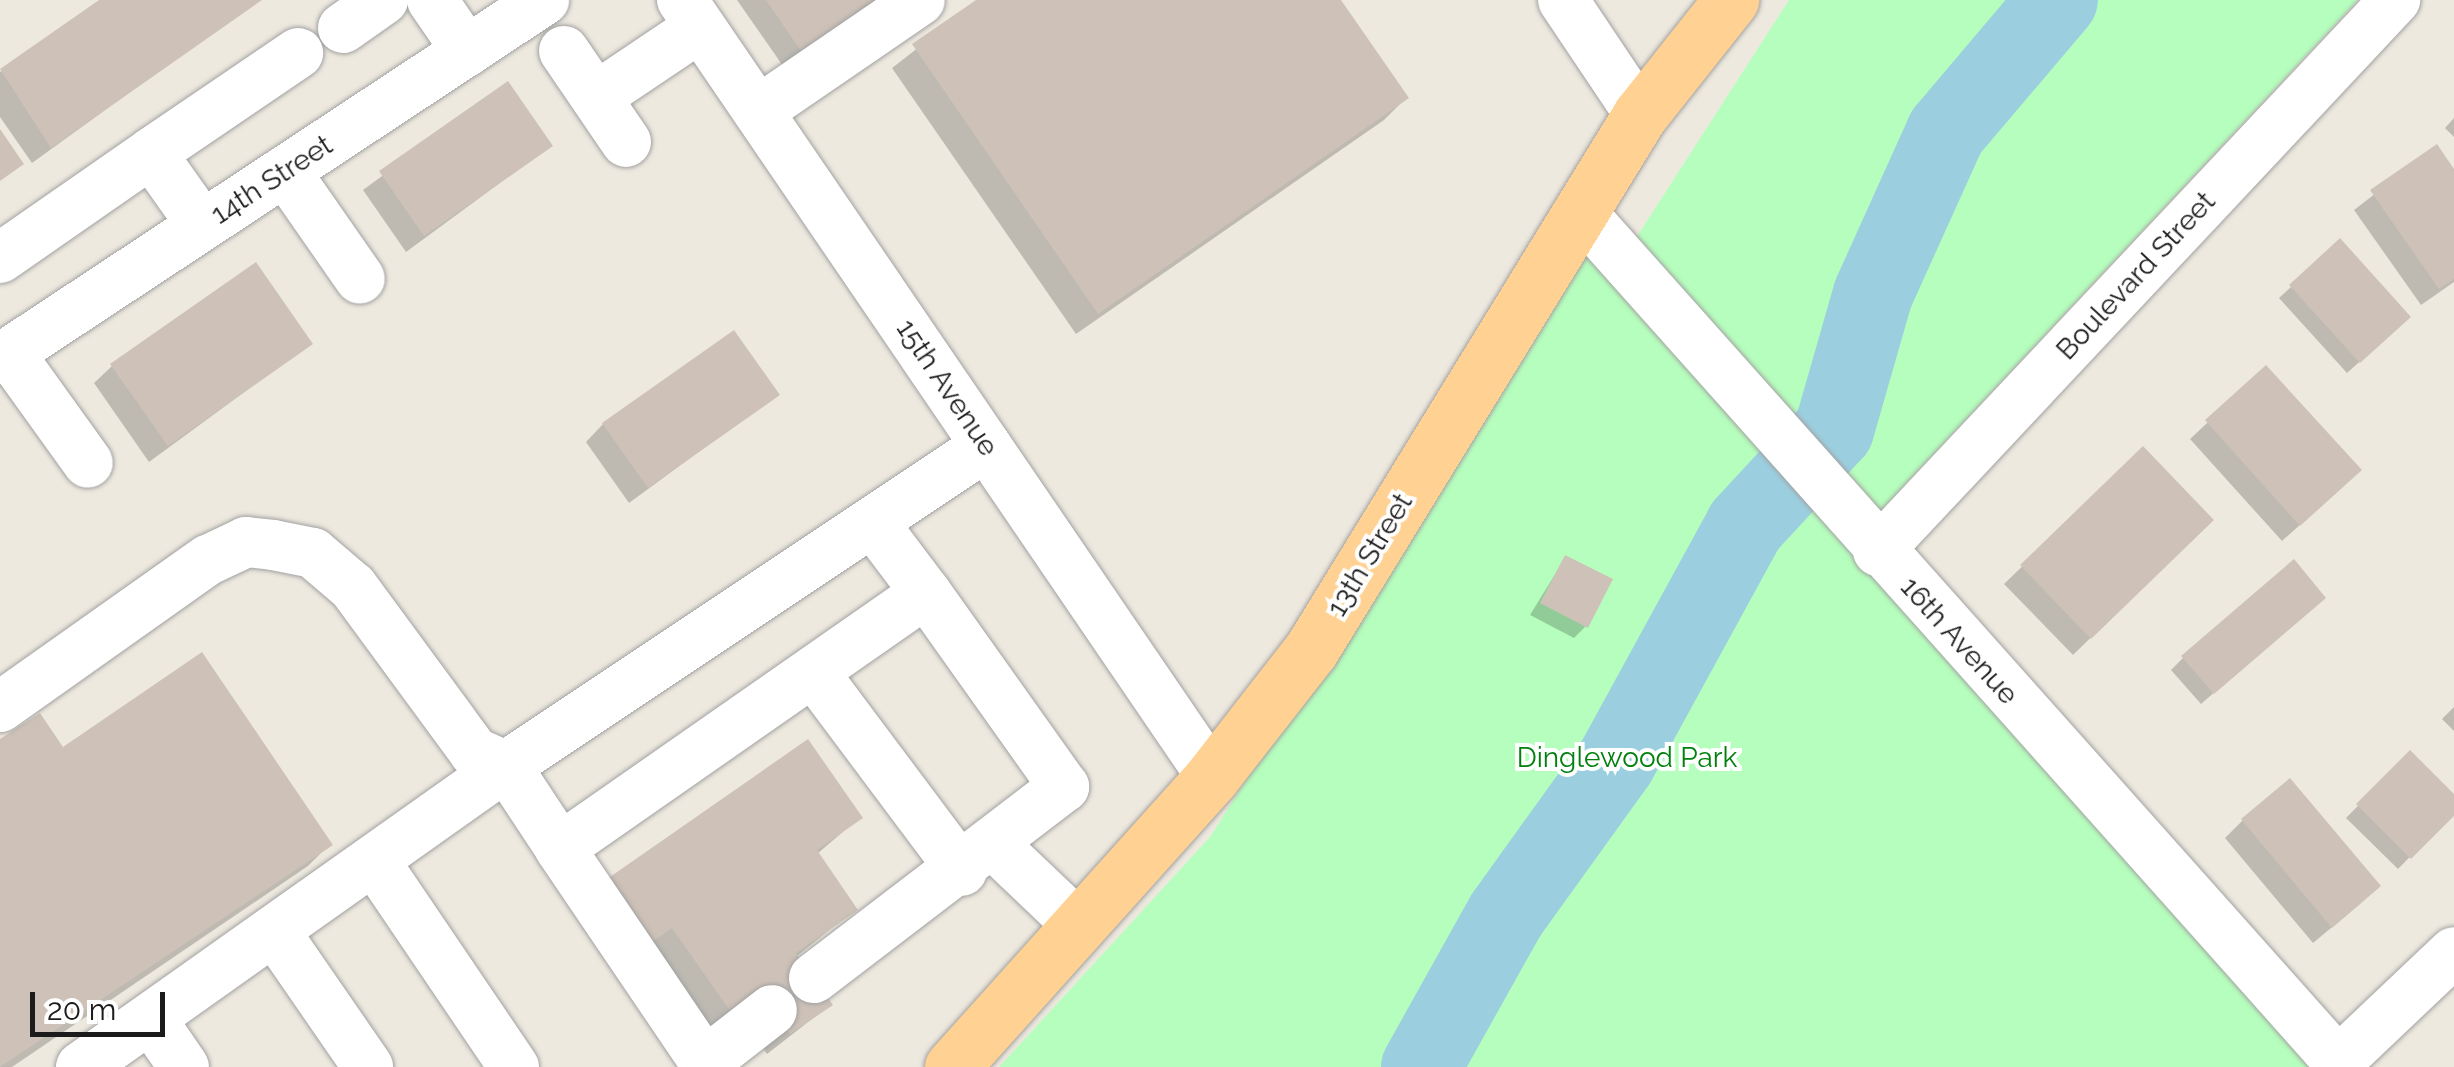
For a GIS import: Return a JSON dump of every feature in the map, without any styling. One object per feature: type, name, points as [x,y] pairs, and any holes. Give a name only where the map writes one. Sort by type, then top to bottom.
[{"type":"main road","name":"13th Street","points":[[952,1067],[1212,776],[1312,650],[1640,115],[1731,0]]},
{"type":"street","points":[[342,28],[382,0]]},
{"type":"street","points":[[432,0],[467,51]]},
{"type":"street","name":"14th Street","points":[[5,356],[544,0]]},
{"type":"street","points":[[758,111],[920,0]]},
{"type":"street","points":[[1563,0],[1640,115]]},
{"type":"street","name":"Boulevard Street","points":[[1878,551],[2395,0]]},
{"type":"street","points":[[596,98],[691,13]]},
{"type":"street","name":"15th Avenue","points":[[691,13],[1212,776]]},
{"type":"street","points":[[564,51],[626,142]]},
{"type":"street","points":[[0,258],[298,53]]},
{"type":"street","points":[[151,153],[202,226]]},
{"type":"street","points":[[285,171],[360,280]]},
{"type":"street","name":"16th Avenue","points":[[1580,211],[1834,502],[2341,1064]]},
{"type":"street","points":[[5,356],[88,463]]},
{"type":"street","points":[[81,1067],[506,766],[986,446]]},
{"type":"street","points":[[814,978],[978,858],[1064,787],[874,524]]},
{"type":"street","points":[[0,707],[208,560],[246,542],[313,553],[353,586],[474,752],[506,766],[706,1065],[772,1010]]},
{"type":"street","points":[[560,848],[926,594]]},
{"type":"street","points":[[814,673],[978,858],[1079,926]]},
{"type":"street","points":[[375,862],[514,1067]]},
{"type":"street","points":[[275,932],[368,1067]]},
{"type":"street","points":[[2341,1064],[2454,952]]},
{"type":"street","points":[[150,1019],[184,1067]]},
{"type":"green space","points":[[1789,0],[2358,0],[1874,518],[1636,238]]},
{"type":"green space","name":"Dinglewood Park","points":[[1585,247],[2313,1067],[999,1067],[1210,837]]},
{"type":"building","points":[[99,0],[262,0],[51,148],[0,69]]},
{"type":"building","points":[[766,0],[874,0],[801,51]]},
{"type":"building","points":[[976,0],[1341,0],[1409,98],[1098,314],[912,44]]},
{"type":"building","points":[[508,81],[553,146],[424,236],[379,171]]},
{"type":"building","points":[[0,129],[24,164],[0,181]]},
{"type":"building","points":[[2437,144],[2454,169],[2454,279],[2439,289],[2370,190]]},
{"type":"building","points":[[2340,238],[2411,317],[2360,363],[2289,285]]},
{"type":"building","points":[[256,262],[313,344],[168,446],[110,364]]},
{"type":"building","points":[[734,330],[780,395],[648,488],[602,423]]},
{"type":"building","points":[[2266,365],[2362,470],[2300,526],[2205,420]]},
{"type":"building","points":[[2143,446],[2214,520],[2091,639],[2020,565]]},
{"type":"building","points":[[1565,555],[1613,579],[1588,628],[1540,603]]},
{"type":"building","points":[[2294,559],[2326,598],[2214,694],[2181,656]]},
{"type":"building","points":[[202,652],[333,845],[0,1067],[0,739],[40,713],[63,747]]},
{"type":"building","points":[[808,739],[863,818],[817,850],[858,910],[796,953],[833,1005],[790,1034],[772,1010],[731,1012],[672,928],[652,942],[607,879]]},
{"type":"building","points":[[2410,750],[2454,794],[2454,816],[2411,859],[2356,804]]},
{"type":"building","points":[[2290,778],[2381,886],[2332,928],[2241,819]]},
{"type":"waterway","points":[[1421,1067],[1506,915],[1616,762],[1745,526],[1834,430],[1873,294],[1946,132],[2058,0]]}]
